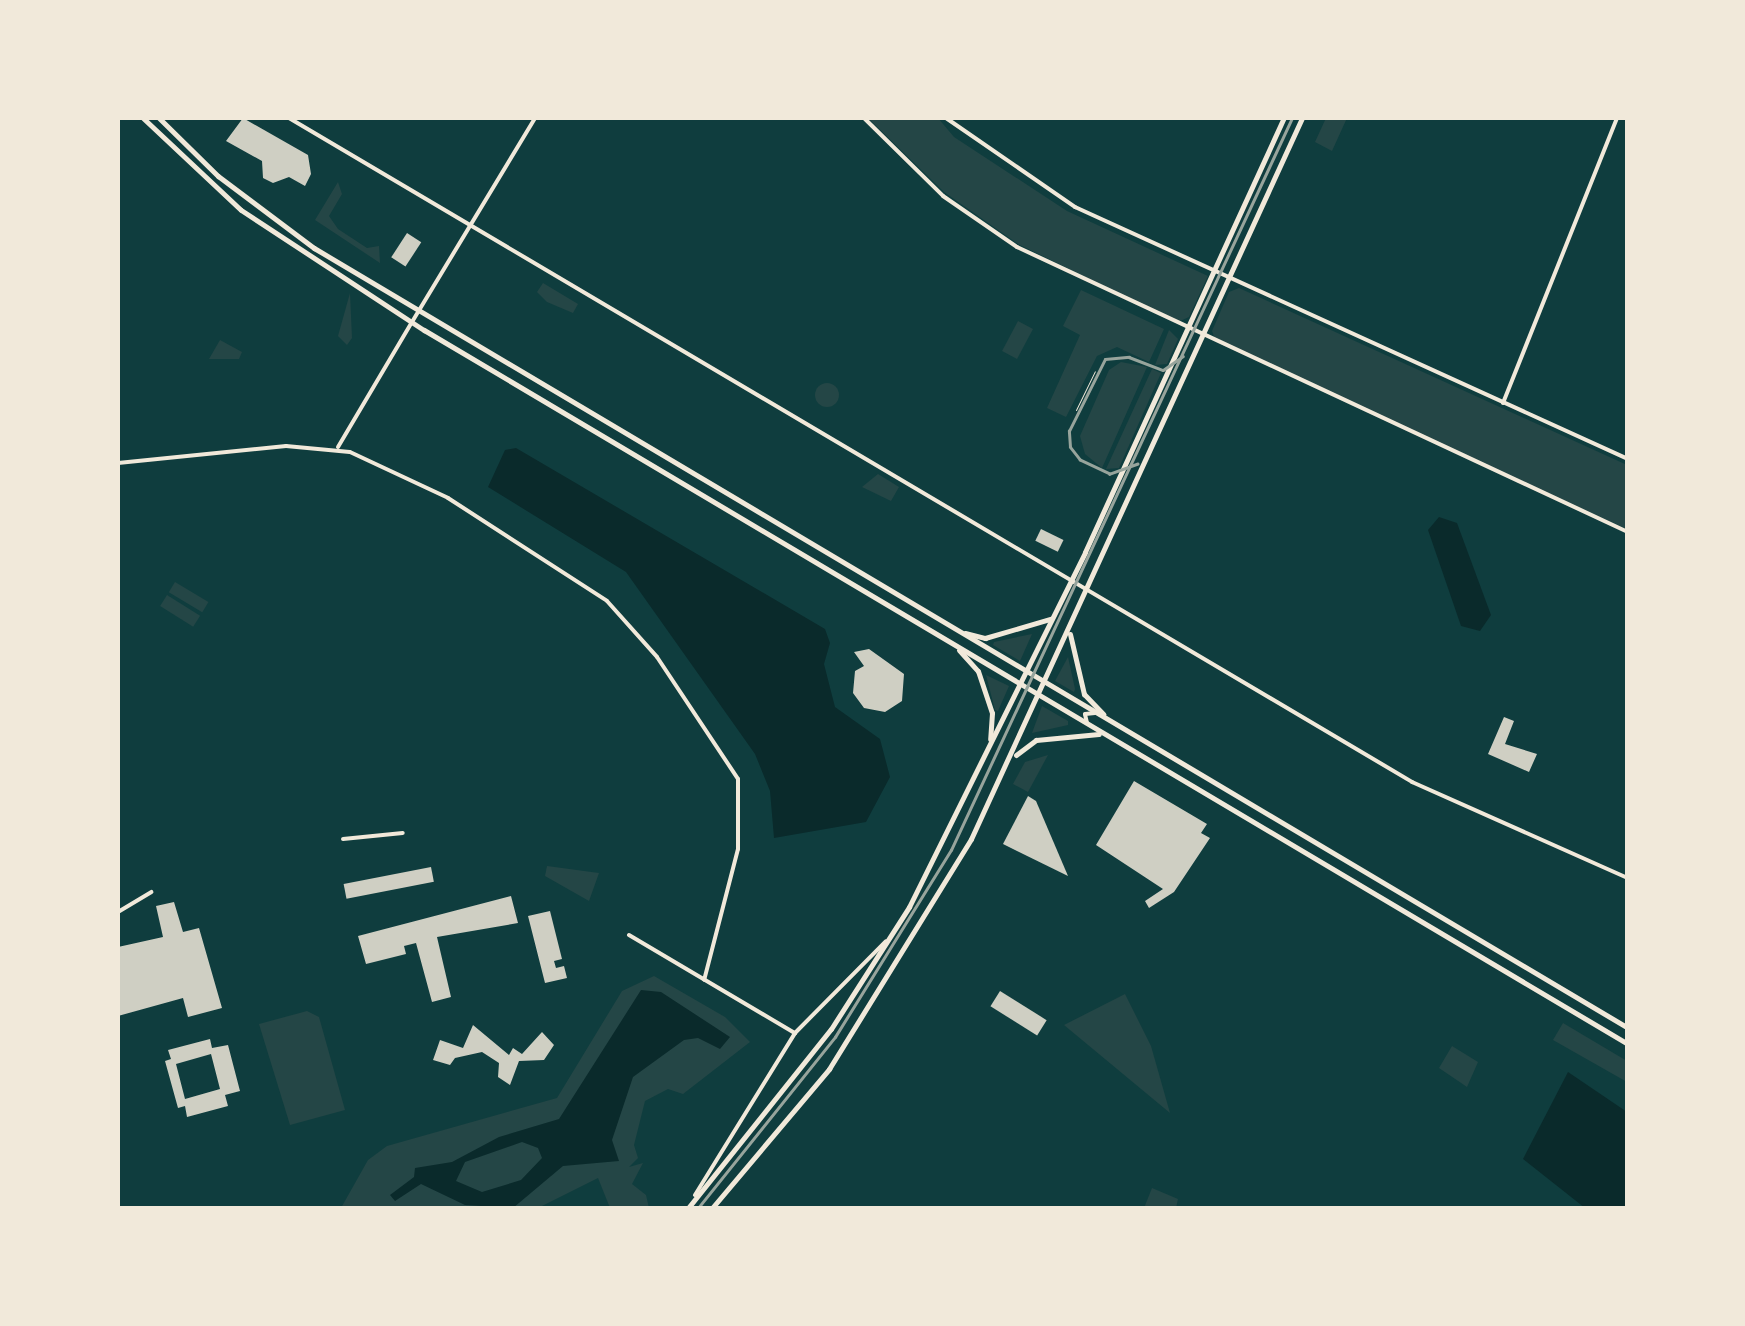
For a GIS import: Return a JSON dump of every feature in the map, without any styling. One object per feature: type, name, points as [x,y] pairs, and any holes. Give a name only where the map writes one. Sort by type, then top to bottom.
[{"type":"main road","points":[[143,118],[203,177],[284,241],[412,322],[1628,1044]]},
{"type":"main road","points":[[159,118],[218,176],[292,233],[1628,1028]]},
{"type":"main road","points":[[688,1208],[831,1029],[893,934],[1021,684],[1284,118]]},
{"type":"main road","points":[[712,1208],[804,1100],[872,1006],[1010,760],[1302,118]]},
{"type":"main road","points":[[946,625],[985,638],[1052,617]]},
{"type":"main road","points":[[1069,631],[1084,694],[1116,726]]},
{"type":"main road","points":[[949,642],[978,670],[993,721],[987,749]]},
{"type":"main road","points":[[1026,672],[1041,696]]},
{"type":"main road","points":[[1021,684],[1046,684]]},
{"type":"main road","points":[[1010,760],[1036,740],[1079,732],[1110,737]]},
{"type":"street","points":[[289,118],[1412,782],[1628,878]]},
{"type":"street","points":[[338,448],[535,118]]},
{"type":"street","points":[[864,118],[943,196],[1017,247],[1203,338],[1628,532]]},
{"type":"street","points":[[946,118],[1064,201],[1228,280],[1628,459]]},
{"type":"street","points":[[1504,403],[1617,118]]},
{"type":"street","points":[[284,241],[293,242],[292,233]]},
{"type":"street","points":[[118,463],[262,448],[338,448],[438,492],[597,592],[641,637],[730,761],[742,821],[704,980]]},
{"type":"street","points":[[870,594],[877,590],[874,582]]},
{"type":"street","points":[[1088,724],[1086,714],[1095,713]]},
{"type":"street","points":[[343,840],[404,834]]},
{"type":"street","points":[[1364,888],[1373,888],[1371,877]]},
{"type":"street","points":[[118,912],[151,892]]},
{"type":"street","points":[[688,1208],[794,1032],[893,934]]},
{"type":"street","points":[[629,935],[794,1032]]},
{"type":"street","points":[[1509,974],[1507,965],[1517,963]]},
{"type":"path","points":[[1076,410],[1095,371]]},
{"type":"shaded area","points":[[868,118],[938,118],[954,137],[1067,211],[1208,276],[1189,317],[1178,322],[1018,244],[944,192]]},
{"type":"shaded area","points":[[1326,118],[1347,118],[1332,151],[1315,142]]},
{"type":"shaded area","points":[[338,182],[342,194],[329,216],[338,229],[367,248],[379,246],[380,263],[315,220]]},
{"type":"shaded area","points":[[543,283],[578,304],[573,313],[547,302],[537,292]]},
{"type":"shaded area","points":[[1239,288],[1627,465],[1627,529],[1216,342],[1212,331],[1229,292]]},
{"type":"shaded area","points":[[1081,290],[1164,329],[1149,362],[1117,347],[1097,356],[1066,417],[1047,408],[1080,335],[1063,326]]},
{"type":"shaded area","points":[[350,293],[352,338],[347,345],[338,336]]},
{"type":"shaded area","points":[[1018,321],[1033,329],[1017,359],[1002,351]]},
{"type":"shaded area","points":[[1169,330],[1178,339],[1167,364],[1155,365]]},
{"type":"shaded area","points":[[220,340],[242,352],[239,359],[209,359]]},
{"type":"shaded area","points":[[1121,362],[1147,367],[1102,468],[1085,454],[1080,436],[1109,370]]},
{"type":"shaded area","points":[[1152,369],[1161,373],[1119,468],[1106,469]]},
{"type":"shaded area","points":[[827,383],[836,386],[836,404],[827,407],[818,404],[815,395],[818,386]]},
{"type":"shaded area","points":[[516,448],[825,629],[830,643],[824,664],[835,707],[880,739],[890,777],[866,822],[774,838],[770,791],[755,754],[626,572],[488,487],[505,450]]},
{"type":"shaded area","points":[[878,474],[899,487],[891,501],[862,487]]},
{"type":"shaded area","points":[[1439,517],[1457,523],[1491,615],[1480,631],[1461,626],[1428,530]]},
{"type":"shaded area","points":[[175,582],[208,602],[202,612],[169,592]]},
{"type":"shaded area","points":[[167,595],[200,616],[193,627],[160,606]]},
{"type":"shaded area","points":[[1032,634],[1020,661],[993,645],[994,642]]},
{"type":"shaded area","points":[[1068,657],[1075,689],[1074,692],[1055,681]]},
{"type":"shaded area","points":[[986,675],[1009,686],[998,711],[995,710]]},
{"type":"shaded area","points":[[1042,706],[1068,721],[1068,725],[1032,733]]},
{"type":"shaded area","points":[[1048,755],[1028,792],[1013,784],[1025,762]]},
{"type":"shaded area","points":[[547,866],[599,873],[589,901],[545,876]]},
{"type":"shaded area","points":[[654,976],[725,1017],[750,1042],[683,1094],[668,1089],[645,1101],[634,1145],[638,1158],[629,1167],[643,1163],[632,1184],[646,1195],[649,1208],[610,1208],[598,1178],[538,1208],[341,1208],[368,1160],[387,1146],[557,1098],[622,991]]},
{"type":"shaded area","points":[[641,990],[661,992],[730,1037],[720,1049],[698,1038],[684,1040],[633,1077],[612,1140],[619,1161],[563,1166],[513,1208],[465,1205],[421,1184],[395,1201],[390,1195],[414,1177],[415,1168],[452,1162],[499,1137],[559,1119]],"holes":[[[522,1142],[538,1148],[542,1158],[521,1180],[482,1192],[456,1181],[465,1162]]]},
{"type":"shaded area","points":[[1125,994],[1151,1046],[1170,1113],[1064,1025]]},
{"type":"shaded area","points":[[307,1011],[319,1017],[345,1110],[290,1125],[259,1024]]},
{"type":"shaded area","points":[[1563,1023],[1627,1061],[1627,1082],[1553,1040]]},
{"type":"shaded area","points":[[1452,1046],[1478,1062],[1467,1087],[1439,1068]]},
{"type":"shaded area","points":[[1568,1072],[1627,1112],[1627,1208],[1585,1208],[1523,1159]]},
{"type":"shaded area","points":[[1152,1188],[1178,1199],[1176,1208],[1144,1208]]},
{"type":"building","points":[[243,118],[308,155],[311,174],[305,186],[289,177],[273,183],[263,178],[262,161],[226,141]]},
{"type":"building","points":[[407,233],[421,242],[405,267],[391,257]]},
{"type":"building","points":[[1041,529],[1063,540],[1058,552],[1035,541]]},
{"type":"building","points":[[869,649],[904,674],[902,701],[885,712],[864,708],[853,693],[855,671],[864,666],[854,652]]},
{"type":"building","points":[[1504,717],[1514,721],[1505,744],[1537,754],[1529,772],[1488,754]]},
{"type":"building","points":[[1134,781],[1207,824],[1201,833],[1210,838],[1174,892],[1149,908],[1145,901],[1163,889],[1096,845]]},
{"type":"building","points":[[1028,796],[1036,801],[1068,876],[1003,844]]},
{"type":"building","points":[[431,867],[434,882],[346,899],[344,884]]},
{"type":"building","points":[[511,896],[518,923],[437,937],[451,997],[432,1002],[416,943],[404,946],[406,954],[366,964],[358,936]]},
{"type":"building","points":[[174,902],[183,932],[199,928],[222,1008],[188,1017],[183,998],[118,1016],[118,947],[163,937],[156,906]]},
{"type":"building","points":[[550,911],[562,959],[554,961],[556,968],[564,966],[567,978],[545,983],[528,916]]},
{"type":"building","points":[[1000,991],[1047,1020],[1037,1035],[990,1006]]},
{"type":"building","points":[[473,1025],[509,1055],[513,1048],[522,1054],[542,1032],[554,1045],[544,1060],[519,1061],[510,1085],[498,1077],[499,1063],[482,1052],[455,1058],[450,1065],[433,1060],[440,1040],[463,1048]]},
{"type":"building","points":[[210,1039],[212,1048],[228,1045],[240,1091],[225,1095],[228,1106],[187,1117],[185,1106],[178,1108],[165,1061],[171,1059],[168,1050]],"holes":[[[211,1054],[220,1089],[185,1099],[176,1064]]]},
{"type":"tram line","points":[[698,1208],[835,1037],[951,850],[1292,118]]},
{"type":"tram line","points":[[1138,464],[1110,474],[1080,460],[1070,447],[1069,431],[1105,359],[1129,357],[1163,370],[1183,356]]}]
